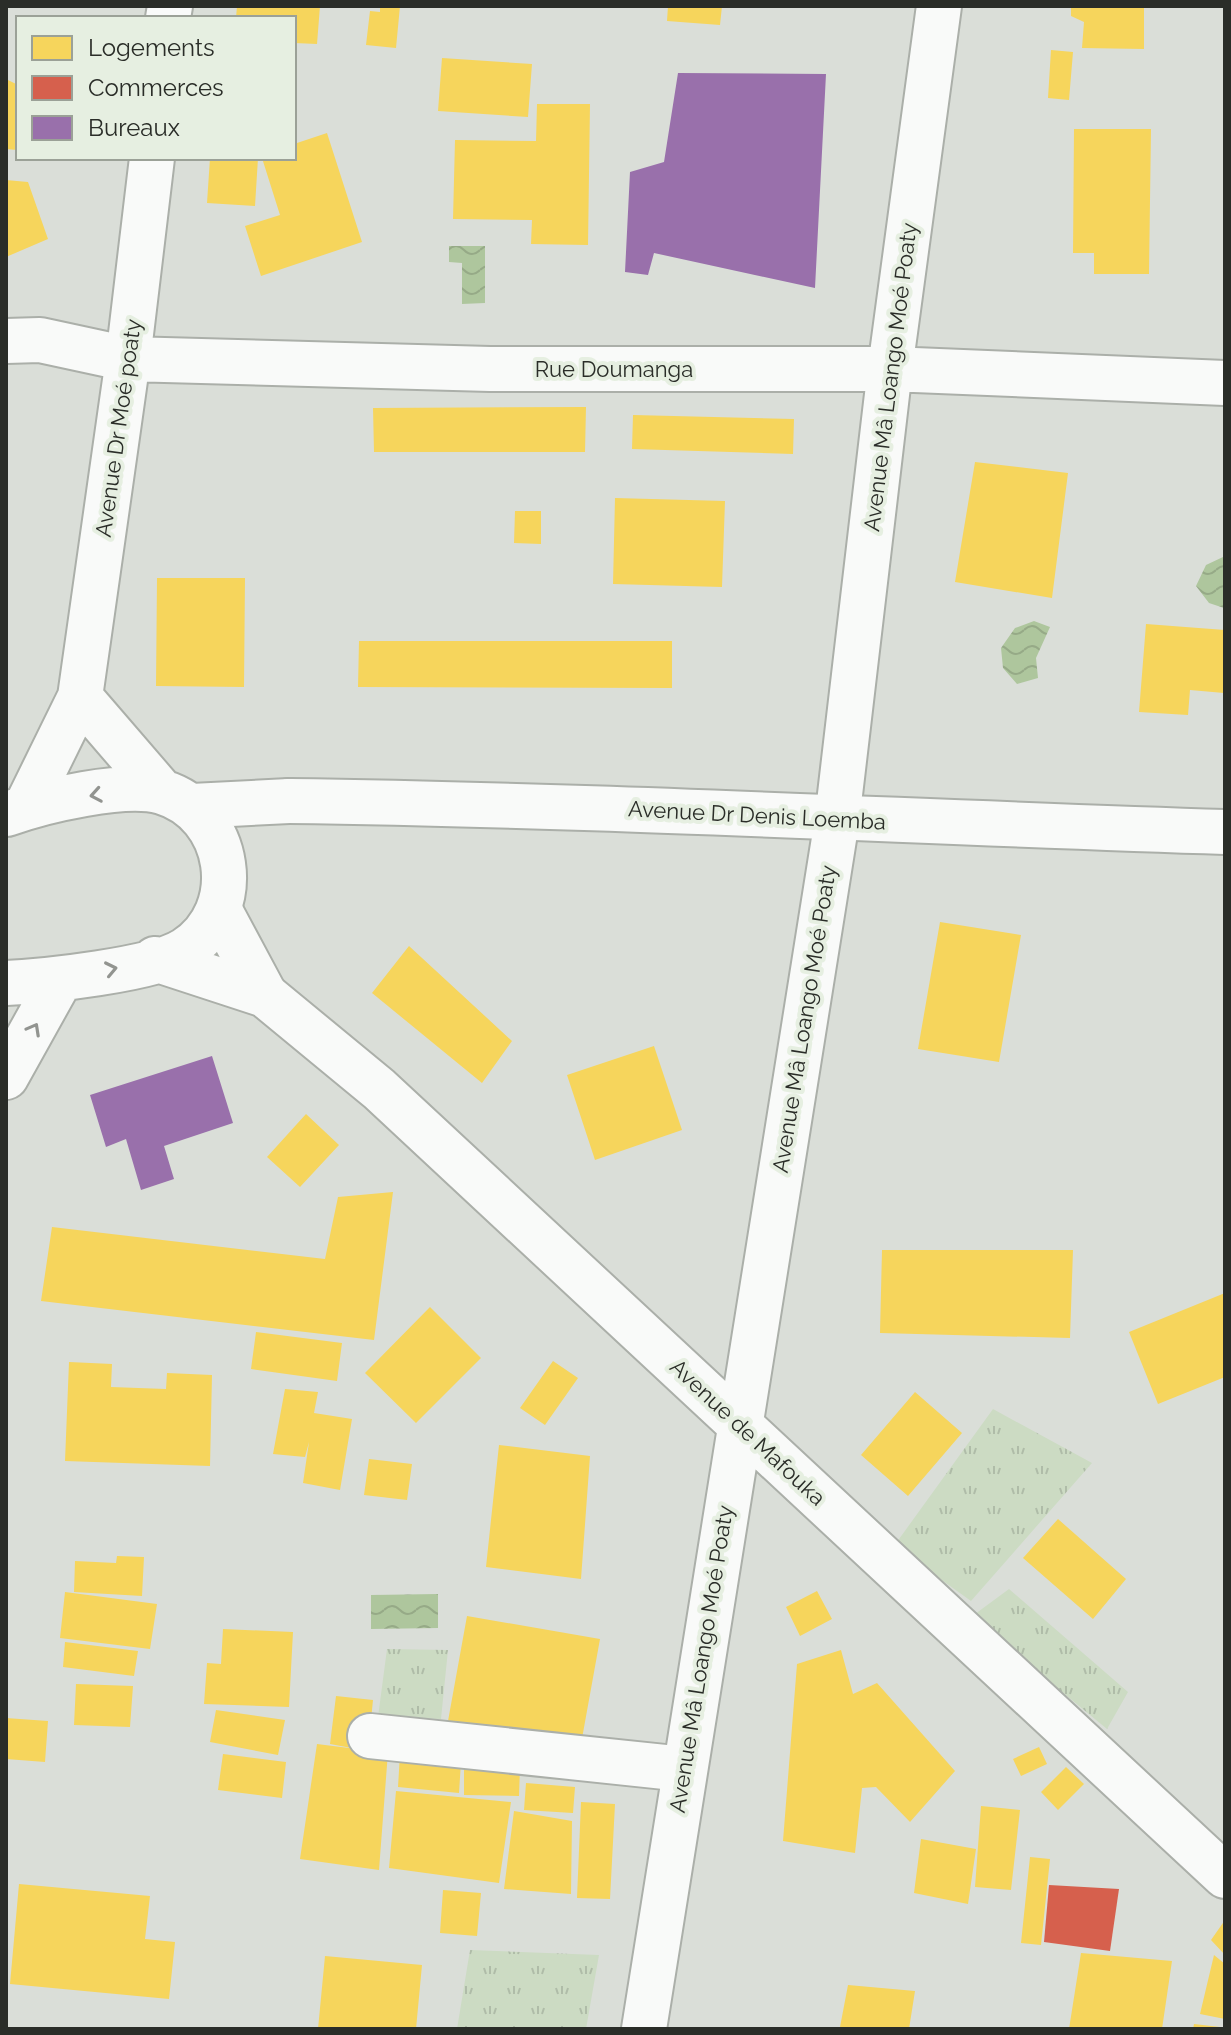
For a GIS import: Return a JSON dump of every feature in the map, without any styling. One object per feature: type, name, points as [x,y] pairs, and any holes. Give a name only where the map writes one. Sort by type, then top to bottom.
[{"type":"street","name":"Avenue Mâ Loango Moé Poaty","points":[[644,2029],[738,1422],[837,820],[890,369],[939,6]]},
{"type":"street","name":"Avenue Dr Moé poaty","points":[[16,810],[80,697],[128,359],[152,160]]},
{"type":"street","name":"Rue Doumanga","points":[[6,341],[40,340],[128,359],[490,369],[890,369],[1225,383]]},
{"type":"street","points":[[6,983],[60,980],[184,951],[208,928],[219,909],[226,863],[214,831],[176,799],[80,697]]},
{"type":"street","name":"Avenue Dr Denis Loemba","points":[[16,810],[128,790],[176,799],[540,804],[837,820],[1225,832]]},
{"type":"street","points":[[226,863],[289,801]]},
{"type":"street","name":"Avenue de Mafouka","points":[[219,909],[265,995]]},
{"type":"street","name":"Avenue de Mafouka","points":[[155,959],[265,995],[379,1089],[1225,1876]]},
{"type":"street","points":[[6,1077],[60,980]]},
{"type":"street","points":[[370,1736],[684,1769]]},
{"type":"green space","points":[[993,1409],[1092,1463],[971,1601],[894,1546]]},
{"type":"green space","points":[[1009,1589],[1128,1692],[1107,1729],[971,1617]]},
{"type":"green space","points":[[387,1649],[448,1650],[441,1719],[378,1717]]},
{"type":"green space","points":[[470,1950],[599,1955],[586,2029],[457,2029]]},
{"type":"water","points":[[449,246],[485,246],[485,303],[462,304],[462,263],[449,262]]},
{"type":"water","points":[[1223,557],[1224,608],[1209,603],[1196,586],[1206,565]]},
{"type":"water","points":[[1034,621],[1050,627],[1036,658],[1038,678],[1017,684],[1003,668],[1001,648],[1015,628]]},
{"type":"water","points":[[438,1594],[438,1628],[371,1629],[371,1595]]},
{"type":"building: Logements","points":[[237,6],[320,6],[317,44],[296,43],[296,16],[236,16]]},
{"type":"building: Logements","points":[[380,6],[400,6],[396,48],[366,45],[370,11],[380,12]]},
{"type":"building: Logements","points":[[668,6],[722,6],[720,25],[667,21]]},
{"type":"building: Logements","points":[[1071,6],[1144,6],[1144,49],[1082,48],[1084,22],[1071,16]]},
{"type":"building: Logements","points":[[1051,50],[1073,52],[1069,100],[1048,98]]},
{"type":"building: Logements","points":[[442,58],[532,64],[528,117],[438,111]]},
{"type":"building: Logements","points":[[6,79],[16,84],[16,150],[6,149]]},
{"type":"building: Logements","points":[[537,104],[590,104],[588,245],[531,244],[532,220],[453,219],[455,140],[536,141]]},
{"type":"building: Logements","points":[[1074,129],[1151,129],[1149,274],[1094,274],[1094,253],[1073,253]]},
{"type":"building: Logements","points":[[327,133],[362,242],[261,276],[245,226],[280,215],[263,160],[296,160],[296,143]]},
{"type":"building: Logements","points":[[210,160],[258,160],[255,206],[207,203]]},
{"type":"building: Logements","points":[[6,180],[28,182],[48,239],[6,257]]},
{"type":"building: Logements","points":[[586,407],[585,452],[374,452],[373,408]]},
{"type":"building: Logements","points":[[633,415],[794,419],[793,454],[632,449]]},
{"type":"building: Logements","points":[[975,462],[1068,473],[1052,598],[955,582]]},
{"type":"building: Logements","points":[[615,498],[725,501],[722,587],[613,584]]},
{"type":"building: Logements","points":[[515,511],[541,511],[541,544],[514,543]]},
{"type":"building: Logements","points":[[157,578],[245,578],[244,687],[156,686]]},
{"type":"building: Logements","points":[[1146,624],[1225,630],[1224,693],[1190,690],[1188,715],[1139,712]]},
{"type":"building: Logements","points":[[359,641],[672,641],[672,688],[358,687]]},
{"type":"building: Logements","points":[[940,922],[1021,935],[999,1062],[918,1049]]},
{"type":"building: Logements","points":[[409,946],[512,1041],[482,1083],[372,993]]},
{"type":"building: Logements","points":[[654,1046],[682,1130],[595,1160],[567,1075]]},
{"type":"building: Logements","points":[[306,1114],[339,1145],[300,1187],[267,1157]]},
{"type":"building: Logements","points":[[393,1192],[374,1340],[41,1301],[52,1227],[325,1259],[338,1197]]},
{"type":"building: Logements","points":[[882,1250],[1073,1250],[1070,1338],[880,1333]]},
{"type":"building: Logements","points":[[1225,1293],[1225,1377],[1158,1404],[1129,1332]]},
{"type":"building: Logements","points":[[430,1307],[481,1358],[416,1423],[365,1373]]},
{"type":"building: Logements","points":[[256,1332],[342,1343],[337,1381],[251,1369]]},
{"type":"building: Logements","points":[[553,1361],[578,1378],[545,1425],[520,1408]]},
{"type":"building: Logements","points":[[69,1362],[112,1364],[111,1387],[166,1389],[167,1373],[212,1375],[210,1466],[65,1461]]},
{"type":"building: Logements","points":[[285,1389],[318,1392],[314,1413],[352,1419],[340,1490],[303,1483],[309,1442],[305,1457],[273,1454]]},
{"type":"building: Logements","points":[[915,1392],[962,1433],[908,1496],[861,1455]]},
{"type":"building: Logements","points":[[499,1445],[590,1456],[581,1579],[486,1567]]},
{"type":"building: Logements","points":[[369,1459],[412,1464],[407,1500],[364,1495]]},
{"type":"building: Logements","points":[[1058,1519],[1126,1579],[1093,1619],[1023,1558]]},
{"type":"building: Logements","points":[[117,1556],[144,1557],[142,1596],[74,1592],[75,1561],[116,1563]]},
{"type":"building: Logements","points":[[817,1591],[832,1619],[800,1636],[786,1607]]},
{"type":"building: Logements","points":[[65,1592],[157,1604],[150,1649],[60,1638]]},
{"type":"building: Logements","points":[[467,1616],[600,1639],[581,1744],[448,1721]]},
{"type":"building: Logements","points":[[223,1629],[293,1632],[289,1707],[204,1704],[207,1663],[221,1664]]},
{"type":"building: Logements","points":[[65,1642],[138,1651],[134,1676],[63,1667]]},
{"type":"building: Logements","points":[[841,1650],[853,1694],[877,1683],[955,1771],[910,1822],[876,1787],[862,1788],[855,1853],[783,1841],[797,1664]]},
{"type":"building: Logements","points":[[76,1684],[133,1686],[130,1727],[74,1725]]},
{"type":"building: Logements","points":[[336,1696],[373,1700],[368,1750],[388,1752],[379,1870],[300,1859],[317,1744],[357,1749],[330,1744]]},
{"type":"building: Logements","points":[[216,1710],[285,1720],[278,1755],[210,1742]]},
{"type":"building: Logements","points":[[6,1718],[48,1721],[45,1762],[6,1759]]},
{"type":"building: Logements","points":[[1039,1747],[1047,1764],[1021,1776],[1013,1759]]},
{"type":"building: Logements","points":[[223,1754],[286,1762],[282,1798],[218,1790]]},
{"type":"building: Logements","points":[[400,1754],[461,1762],[459,1793],[398,1787]]},
{"type":"building: Logements","points":[[464,1765],[520,1767],[519,1796],[464,1795]]},
{"type":"building: Logements","points":[[1066,1767],[1084,1784],[1058,1810],[1041,1792]]},
{"type":"building: Logements","points":[[526,1783],[575,1787],[573,1813],[524,1810]]},
{"type":"building: Logements","points":[[396,1791],[511,1802],[499,1883],[389,1868]]},
{"type":"building: Logements","points":[[581,1802],[615,1804],[610,1899],[577,1898]]},
{"type":"building: Logements","points":[[981,1806],[1020,1810],[1011,1890],[975,1887]]},
{"type":"building: Logements","points":[[514,1811],[572,1821],[571,1894],[504,1889]]},
{"type":"building: Logements","points":[[921,1839],[976,1849],[968,1904],[914,1893]]},
{"type":"building: Logements","points":[[1030,1857],[1050,1859],[1041,1945],[1021,1943]]},
{"type":"building: Logements","points":[[19,1884],[150,1896],[145,1939],[175,1942],[169,1999],[10,1984]]},
{"type":"building: Logements","points":[[443,1890],[481,1893],[477,1936],[440,1933]]},
{"type":"building: Logements","points":[[1225,1920],[1225,1955],[1211,1940]]},
{"type":"building: Logements","points":[[1081,1953],[1172,1961],[1162,2029],[1069,2029]]},
{"type":"building: Logements","points":[[1214,1955],[1225,1964],[1225,2019],[1200,2014]]},
{"type":"building: Logements","points":[[325,1956],[422,1965],[416,2029],[318,2029]]},
{"type":"building: Logements","points":[[848,1985],[915,1991],[909,2029],[840,2027]]},
{"type":"building: Logements","points":[[1194,2024],[1220,2027],[1220,2029],[1193,2029]]},
{"type":"building: Commerces","points":[[1049,1885],[1119,1889],[1110,1951],[1044,1942]]},
{"type":"building: Bureaux","points":[[678,73],[826,74],[815,288],[654,253],[648,275],[625,272],[630,172],[664,162]]},
{"type":"building: Bureaux","points":[[212,1056],[233,1123],[164,1146],[174,1179],[141,1190],[126,1139],[106,1147],[90,1095]]}]
